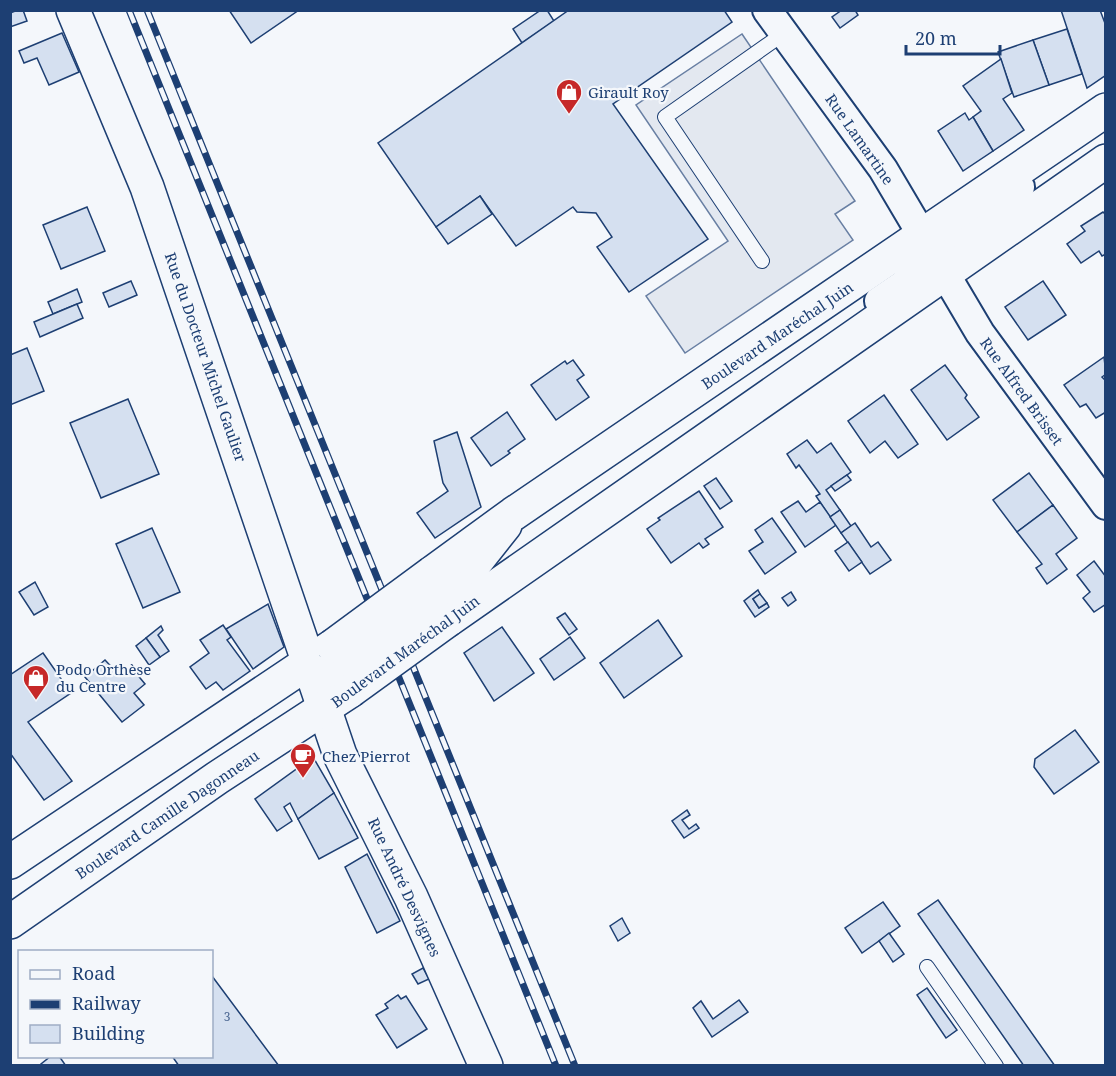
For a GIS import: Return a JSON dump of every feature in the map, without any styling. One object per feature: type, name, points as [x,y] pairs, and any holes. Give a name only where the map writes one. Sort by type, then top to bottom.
[{"type":"main road","name":"Rue du Docteur Michel Gaulier","points":[[73,10],[147,187],[330,676]]},
{"type":"main road","name":"Boulevard Maréchal Juin","points":[[330,676],[439,595],[513,514],[1106,110]]},
{"type":"main road","name":"Boulevard Maréchal Juin","points":[[330,676],[439,595],[628,494],[1106,161]]},
{"type":"main road","points":[[10,862],[330,676]]},
{"type":"main road","name":"Boulevard Camille Dagonneau","points":[[10,922],[217,778],[330,676]]},
{"type":"main road","name":"Rue André Desvignes","points":[[330,676],[340,755],[411,897],[486,1065]]},
{"type":"street","name":"Rue Lamartine","points":[[767,10],[883,169],[944,274]]},
{"type":"street","name":"Boulevard Maréchal Juin","points":[[944,274],[955,234],[1082,142],[1106,110]]},
{"type":"street","name":"Boulevard Maréchal Juin","points":[[628,494],[685,440],[907,282],[921,235]]},
{"type":"street","name":"Rue Alfred Brisset","points":[[944,274],[980,333],[1106,505]]},
{"type":"lane","points":[[762,261],[665,117],[783,34]]},
{"type":"lane","points":[[927,966],[996,1065]]},
{"type":"shaded area","points":[[742,34],[855,201],[835,214],[853,240],[685,353],[646,296],[728,241],[636,105]]},
{"type":"building","points":[[23,10],[27,21],[10,27],[10,13]]},
{"type":"building","points":[[229,10],[299,10],[251,43]]},
{"type":"building","points":[[541,10],[547,10],[554,21],[522,43],[513,29]]},
{"type":"building","points":[[569,10],[724,10],[732,22],[613,104],[708,239],[629,292],[597,247],[612,237],[596,213],[577,212],[573,207],[516,246],[480,196],[436,227],[378,143]]},
{"type":"building","points":[[842,10],[855,10],[858,15],[840,28],[832,17]]},
{"type":"building","points":[[1061,10],[1100,10],[1106,26],[1106,75],[1087,88]]},
{"type":"building","points":[[1067,29],[1082,74],[1049,85],[1033,40]]},
{"type":"building","points":[[62,33],[79,72],[49,85],[37,58],[24,63],[19,51]]},
{"type":"building","points":[[1033,40],[1049,85],[1014,97],[998,52]]},
{"type":"building","points":[[1001,59],[1012,93],[1003,99],[1024,130],[993,151],[973,117],[981,111],[963,86]]},
{"type":"building","points":[[965,113],[969,120],[973,117],[993,151],[963,171],[938,131]]},
{"type":"building","points":[[480,196],[492,214],[448,244],[436,227]]},
{"type":"building","points":[[87,207],[105,251],[61,269],[43,225]]},
{"type":"building","points":[[1103,212],[1106,215],[1106,254],[1102,256],[1099,251],[1081,263],[1067,244],[1085,231],[1081,226]]},
{"type":"building","points":[[131,281],[137,295],[109,307],[103,293]]},
{"type":"building","points":[[1043,281],[1066,315],[1028,340],[1005,307]]},
{"type":"building","points":[[77,289],[82,302],[53,314],[48,302]]},
{"type":"building","points":[[77,304],[83,318],[40,337],[34,322]]},
{"type":"building","points":[[27,348],[44,391],[10,405],[10,355]]},
{"type":"building","points":[[1104,357],[1106,374],[1102,377],[1106,381],[1106,412],[1096,418],[1086,404],[1080,407],[1064,385]]},
{"type":"building","points":[[573,360],[584,375],[577,380],[589,397],[556,420],[531,385],[565,361],[567,364]]},
{"type":"building","points":[[945,365],[967,395],[965,398],[979,417],[947,440],[911,390]]},
{"type":"building","points":[[884,395],[918,444],[898,458],[885,441],[870,453],[848,421]]},
{"type":"building","points":[[128,399],[159,474],[101,498],[70,423]]},
{"type":"building","points":[[507,412],[525,439],[491,466],[471,438]]},
{"type":"building","points":[[457,432],[481,507],[435,538],[417,513],[448,491],[443,483],[434,441]]},
{"type":"building","points":[[807,440],[817,453],[831,443],[851,472],[826,490],[840,510],[830,517],[816,496],[820,494],[799,465],[796,468],[787,454]]},
{"type":"building","points":[[1029,473],[1053,505],[1017,532],[993,500]]},
{"type":"building","points":[[847,475],[851,480],[835,491],[831,486]]},
{"type":"building","points":[[716,478],[732,501],[720,509],[704,486]]},
{"type":"building","points":[[699,491],[723,527],[705,539],[709,544],[703,548],[699,543],[671,563],[647,529],[660,520],[658,518]]},
{"type":"building","points":[[798,501],[806,512],[820,502],[836,525],[805,547],[781,512]]},
{"type":"building","points":[[1053,505],[1077,538],[1056,554],[1067,569],[1047,584],[1036,568],[1042,564],[1017,532]]},
{"type":"building","points":[[840,510],[851,526],[841,533],[830,517]]},
{"type":"building","points":[[772,518],[796,552],[765,574],[749,551],[763,542],[755,530]]},
{"type":"building","points":[[855,523],[871,547],[878,542],[891,560],[870,574],[841,533]]},
{"type":"building","points":[[152,528],[180,592],[143,608],[116,544]]},
{"type":"building","points":[[848,542],[862,562],[849,571],[835,551]]},
{"type":"building","points":[[1094,561],[1106,577],[1106,604],[1094,612],[1083,598],[1090,592],[1077,575]]},
{"type":"building","points":[[35,582],[48,607],[34,615],[19,592]]},
{"type":"building","points":[[758,590],[760,594],[753,599],[759,608],[767,603],[769,607],[755,617],[744,601]]},
{"type":"building","points":[[791,592],[796,600],[788,606],[782,598]]},
{"type":"building","points":[[760,594],[767,603],[759,608],[753,599]]},
{"type":"building","points":[[268,604],[284,647],[253,669],[226,629]]},
{"type":"building","points":[[565,613],[577,629],[569,635],[557,618]]},
{"type":"building","points":[[658,620],[682,656],[624,698],[600,663]]},
{"type":"building","points":[[223,625],[231,637],[227,640],[250,671],[223,690],[216,682],[206,689],[190,667],[209,653],[200,640]]},
{"type":"building","points":[[161,626],[163,630],[158,635],[169,651],[160,657],[146,638]]},
{"type":"building","points":[[502,627],[534,673],[494,701],[464,653]]},
{"type":"building","points":[[570,637],[585,658],[554,680],[540,659]]},
{"type":"building","points":[[146,638],[160,657],[149,665],[136,646]]},
{"type":"building","points":[[43,653],[71,693],[28,722],[72,781],[44,800],[10,753],[10,675]]},
{"type":"building","points":[[105,660],[120,676],[131,667],[145,684],[134,693],[144,705],[122,722],[85,677]]},
{"type":"building","points":[[1075,730],[1099,762],[1054,794],[1034,767],[1035,759]]},
{"type":"building","points":[[313,757],[334,793],[298,819],[290,803],[284,807],[292,821],[277,831],[255,799]]},
{"type":"building","points":[[334,793],[358,838],[319,859],[298,819]]},
{"type":"building","points":[[687,810],[690,815],[682,820],[689,829],[696,824],[699,828],[684,838],[672,821]]},
{"type":"building","points":[[367,854],[400,921],[377,933],[345,867]]},
{"type":"building","points":[[938,900],[1055,1066],[1024,1066],[918,914]]},
{"type":"building","points":[[883,902],[900,926],[862,953],[845,928]]},
{"type":"building","points":[[622,918],[630,933],[618,941],[610,926]]},
{"type":"building","points":[[889,933],[904,954],[893,962],[879,941]]},
{"type":"building","points":[[423,968],[429,979],[418,984],[412,974]]},
{"type":"building","points":[[213,977],[279,1066],[179,1066],[173,1058],[213,1058]]},
{"type":"building","points":[[927,988],[957,1030],[946,1038],[917,995]]},
{"type":"building","points":[[398,995],[401,999],[406,996],[427,1029],[397,1048],[376,1015],[388,1008],[385,1004]]},
{"type":"building","points":[[739,1000],[748,1012],[712,1037],[693,1008],[701,1001],[713,1019]]},
{"type":"building","points":[[48,1058],[60,1058],[66,1066],[42,1066],[41,1064]]},
{"type":"railway","points":[[129,10],[556,1066]]},
{"type":"railway","points":[[147,10],[575,1066]]},
{"type":"place","name":"Girault Roy","points":[[569,115]]},
{"type":"place","name":"Podo Orthèse du Centre","points":[[36,701]]},
{"type":"place","name":"Chez Pierrot","points":[[303,779]]}]
